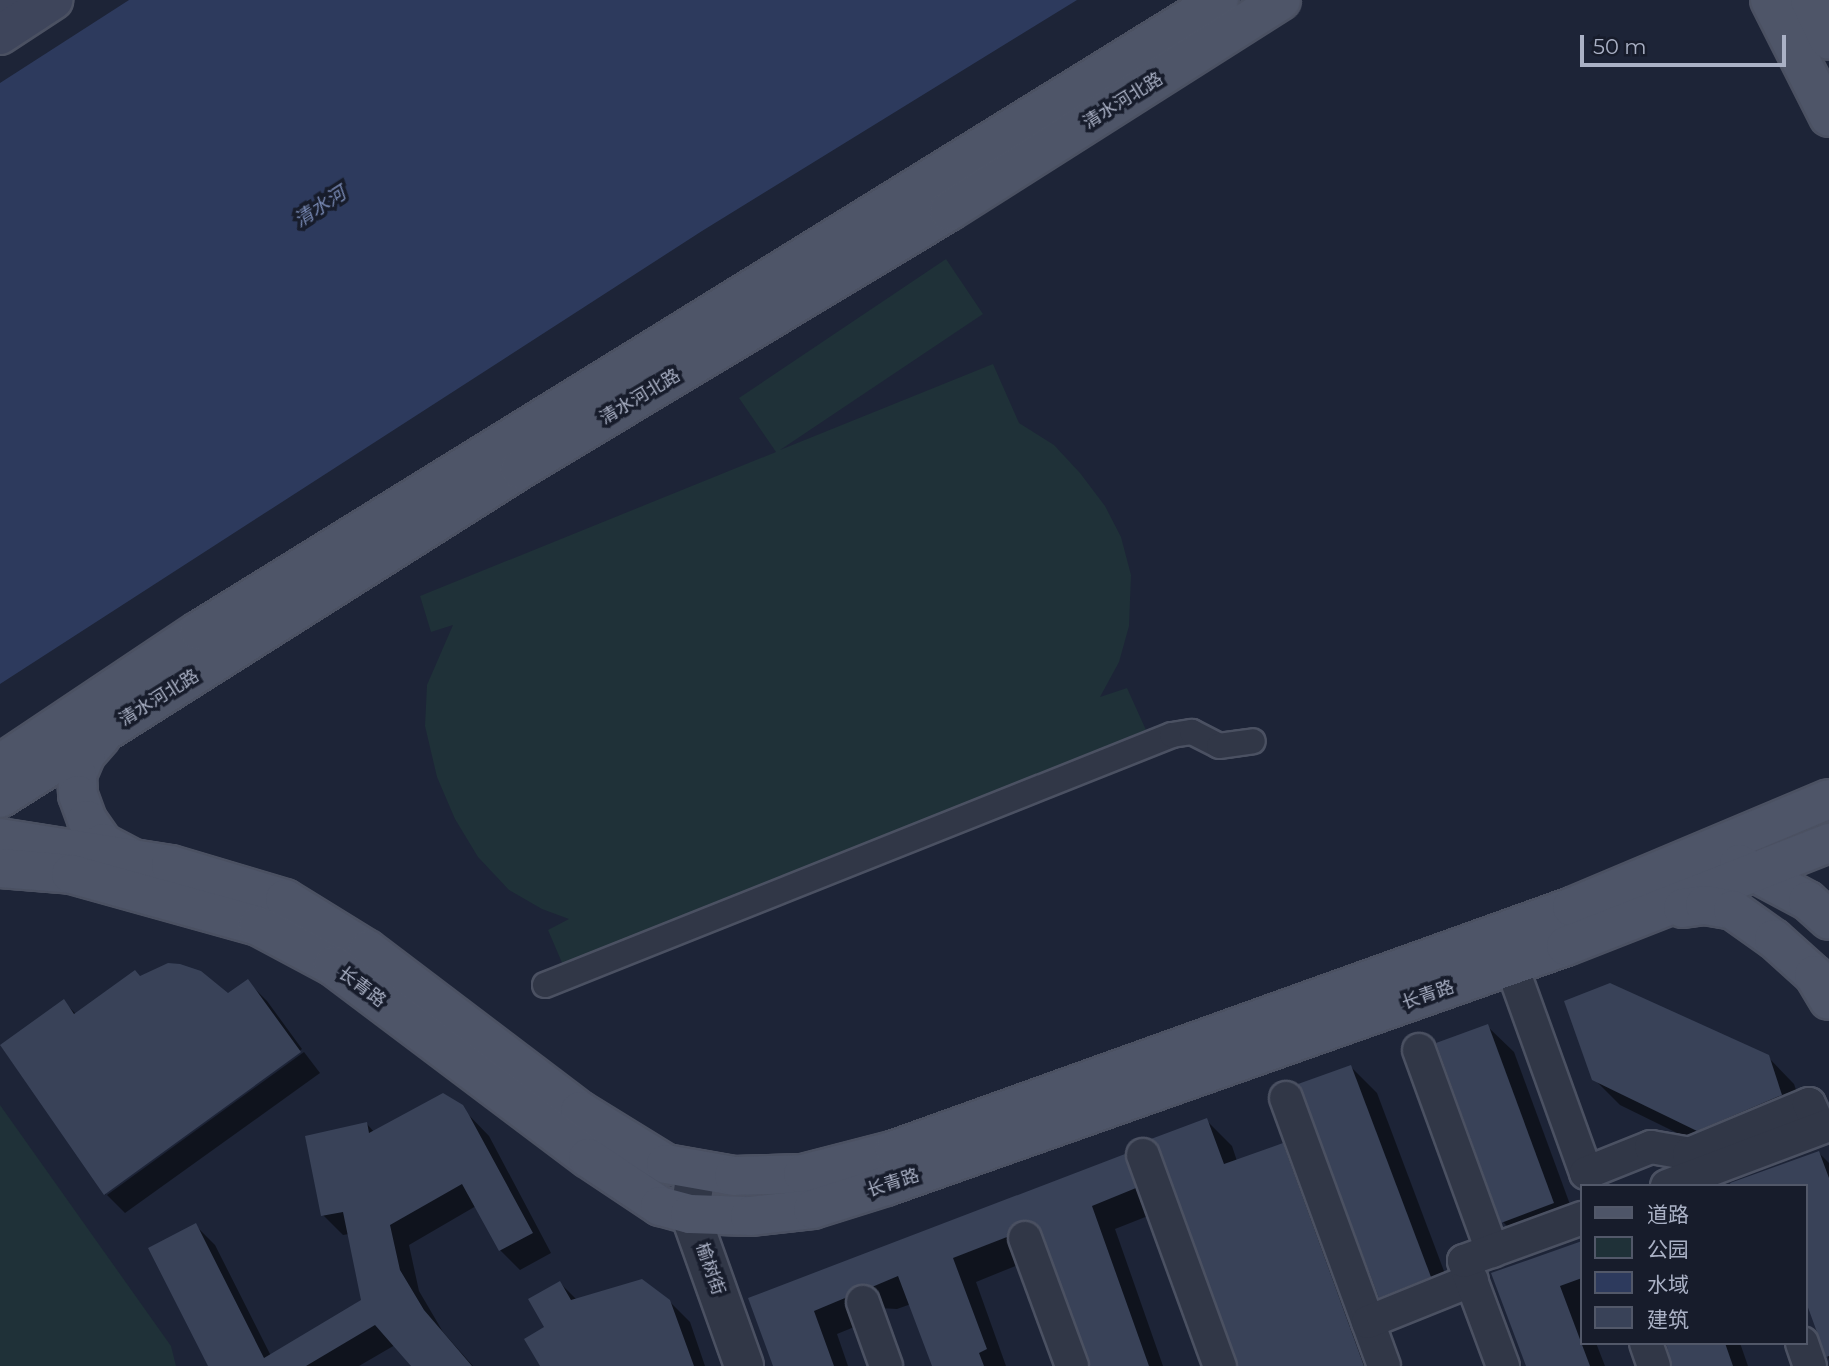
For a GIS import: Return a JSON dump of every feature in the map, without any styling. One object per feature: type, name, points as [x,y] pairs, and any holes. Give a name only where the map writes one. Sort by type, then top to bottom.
[{"type":"main road","points":[[0,35],[53,0]]},
{"type":"main road","name":"清水河北路","points":[[0,764],[199,631],[1219,0]]},
{"type":"main road","name":"清水河北路","points":[[0,798],[509,477],[949,211],[1281,0]]},
{"type":"main road","points":[[1770,0],[1829,117]]},
{"type":"main road","points":[[1810,0],[1829,40]]},
{"type":"main road","points":[[105,732],[86,754],[77,775],[78,795],[87,820],[103,843],[131,858]]},
{"type":"main road","name":"长青路","points":[[0,868],[71,874],[258,926],[333,966],[588,1158],[660,1206],[690,1214],[750,1216],[813,1209],[887,1186],[1505,949],[1668,867],[1829,799]]},
{"type":"main road","name":"长青路","points":[[0,838],[170,865],[285,899],[368,950],[580,1111],[666,1164],[734,1176],[803,1174],[895,1150],[1505,949],[1660,911],[1829,843]]},
{"type":"main road","points":[[1668,867],[1705,860],[1736,863],[1808,901],[1829,920]]},
{"type":"main road","points":[[1660,911],[1705,905],[1733,910],[1774,939],[1814,975],[1829,999]]},
{"type":"street","points":[[545,985],[1172,734],[1192,732],[1219,746],[1253,741]]},
{"type":"street","points":[[1505,949],[1586,1173],[1651,1147],[1689,1154],[1809,1104],[1825,1126],[1741,1173],[1678,1184]]},
{"type":"street","points":[[1419,1050],[1492,1251]]},
{"type":"street","points":[[1286,1098],[1384,1366]]},
{"type":"street","points":[[1143,1155],[1220,1366]]},
{"type":"street","name":"榆树街","points":[[696,1170],[690,1214],[744,1366]]},
{"type":"street","points":[[1503,1366],[1464,1261],[1580,1218]]},
{"type":"street","points":[[1025,1238],[1072,1366]]},
{"type":"street","points":[[1368,1322],[1472,1280]]},
{"type":"street","points":[[863,1302],[886,1366]]},
{"type":"street","points":[[1647,1345],[1654,1366]]},
{"type":"street","points":[[1803,1345],[1810,1366]]},
{"type":"green space","points":[[946,259],[983,314],[780,450],[993,364],[1019,423],[1054,445],[1080,473],[1105,506],[1121,537],[1131,575],[1129,626],[1119,662],[1100,697],[1127,688],[1146,730],[563,965],[548,930],[569,919],[542,909],[509,890],[478,857],[455,819],[437,777],[425,726],[427,685],[453,625],[431,632],[420,596],[776,452],[739,398]]},
{"type":"green space","points":[[0,1105],[171,1346],[176,1366],[0,1366]]},
{"type":"water","name":"清水河","points":[[129,0],[1077,0],[702,231],[0,684],[0,83]]},
{"type":"building","points":[[168,963],[201,971],[228,993],[248,979],[301,1052],[104,1195],[0,1045],[64,999],[74,1014],[135,970],[140,976]]},
{"type":"building","points":[[1610,983],[1769,1055],[1782,1095],[1697,1131],[1592,1080],[1564,1001]]},
{"type":"building","points":[[1488,1024],[1554,1203],[1501,1223],[1436,1043]]},
{"type":"building","points":[[1351,1065],[1431,1277],[1379,1298],[1298,1084]]},
{"type":"building","points":[[443,1093],[463,1105],[533,1233],[499,1251],[462,1184],[390,1225],[400,1270],[424,1310],[472,1366],[411,1366],[375,1325],[306,1366],[208,1366],[148,1248],[196,1223],[264,1358],[361,1300],[343,1212],[321,1216],[305,1136],[367,1122],[369,1133]]},
{"type":"building","points":[[1207,1118],[1224,1164],[1283,1143],[1364,1366],[1238,1366],[1160,1149],[1151,1139]]},
{"type":"building","points":[[1819,1151],[1829,1178],[1829,1356],[1826,1357],[1808,1308],[1808,1184],[1730,1183]]},
{"type":"building","points":[[1125,1154],[1136,1188],[1092,1206],[1149,1366],[1090,1366],[1042,1232],[1036,1224],[1027,1220],[1011,1226],[1007,1237],[953,1258],[987,1349],[979,1353],[984,1366],[932,1366],[898,1276],[872,1287],[856,1285],[845,1298],[814,1311],[834,1366],[773,1366],[748,1298]]},
{"type":"building","points":[[1580,1242],[1580,1279],[1560,1286],[1590,1366],[1526,1366],[1491,1273]]},
{"type":"building","points":[[642,1279],[670,1300],[694,1366],[540,1366],[524,1339],[544,1327],[528,1299],[560,1281],[571,1300]]},
{"type":"building","points":[[1667,1345],[1726,1345],[1733,1366],[1672,1366]]}]
